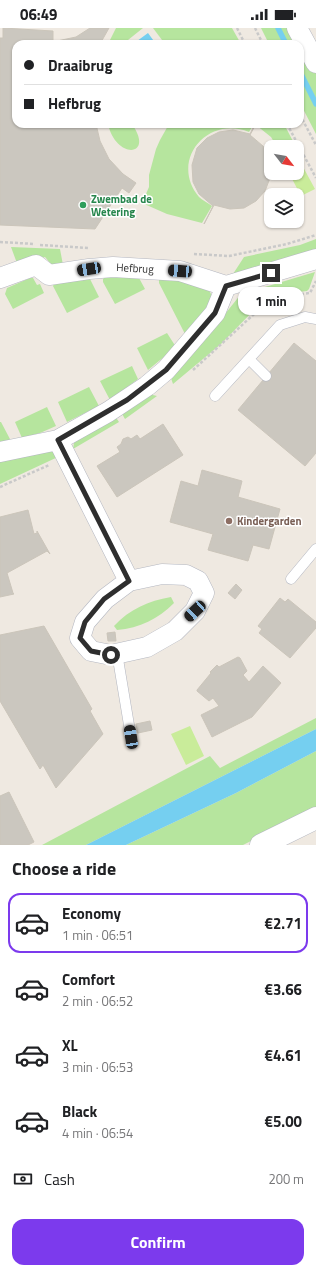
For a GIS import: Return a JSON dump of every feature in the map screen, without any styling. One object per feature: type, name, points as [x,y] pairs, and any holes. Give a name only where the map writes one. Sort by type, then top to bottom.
[{"type":"main road","points":[[261,845],[316,818]]},
{"type":"street","points":[[297,28],[304,40]]},
{"type":"street","points":[[304,41],[316,63]]},
{"type":"street","points":[[0,452],[58,440],[127,400],[166,370],[215,313],[226,286],[316,259]]},
{"type":"street","name":"Hefbrug","points":[[0,278],[36,265],[48,275],[113,267],[180,271],[226,286]]},
{"type":"street","points":[[58,440],[129,581]]},
{"type":"street","points":[[162,574],[186,575],[198,580],[204,593],[195,611],[175,631],[147,647],[111,655],[91,651],[80,638],[85,622],[104,599],[129,581],[162,574]]},
{"type":"lane","points":[[215,396],[280,325],[304,316],[316,318]]},
{"type":"lane","points":[[249,359],[266,376]]},
{"type":"lane","points":[[291,579],[316,548]]},
{"type":"lane","points":[[117,653],[131,737]]},
{"type":"path","points":[[237,28],[243,40]]},
{"type":"path","points":[[255,28],[261,40]]},
{"type":"path","points":[[304,122],[316,145]]},
{"type":"path","points":[[289,128],[316,178]]},
{"type":"path","points":[[187,253],[229,256],[287,244],[316,234]]},
{"type":"path","points":[[0,242],[94,248]]},
{"type":"green space","points":[[116,28],[143,28],[128,40],[110,40]]},
{"type":"green space","points":[[153,28],[232,28],[239,40],[162,40]]},
{"type":"green space","points":[[261,28],[292,28],[299,40],[267,40]]},
{"type":"green space","points":[[304,50],[316,72],[316,134],[304,111]]},
{"type":"green space","points":[[109,128],[134,128],[138,135],[139,143],[137,148],[132,150],[125,149],[118,144],[112,136]]},
{"type":"green space","points":[[167,128],[234,128],[219,130],[207,136],[197,145],[191,156],[188,169],[191,183],[199,197],[212,206],[202,223],[167,214],[142,203],[149,187],[149,175],[160,140]]},
{"type":"green space","points":[[234,128],[251,128],[249,132]]},
{"type":"green space","points":[[260,128],[286,128],[292,140],[273,140]]},
{"type":"green space","points":[[304,169],[315,189],[304,194],[304,188],[297,188],[293,180],[304,180]]},
{"type":"green space","points":[[316,239],[316,250],[233,274],[244,257],[300,245]]},
{"type":"green space","points":[[11,247],[60,249],[63,265],[51,264],[45,257],[18,266]]},
{"type":"green space","points":[[315,272],[307,291],[291,293],[273,298],[256,308],[221,344],[173,384],[170,375],[217,324],[241,294]]},
{"type":"green space","points":[[107,275],[139,278],[145,289],[115,304],[103,282],[103,279]]},
{"type":"green space","points":[[86,277],[90,279],[99,297],[67,313],[53,286],[54,284]]},
{"type":"green space","points":[[33,278],[37,285],[40,284],[44,293],[13,309],[5,294],[7,288]]},
{"type":"green space","points":[[159,278],[176,279],[209,290],[212,296],[213,301],[185,334],[159,283]]},
{"type":"green space","points":[[167,333],[176,347],[148,370],[137,348]]},
{"type":"green space","points":[[132,366],[138,379],[110,400],[100,381]]},
{"type":"green space","points":[[89,387],[99,406],[67,422],[58,402]]},
{"type":"green space","points":[[151,392],[153,395],[157,396],[125,419],[121,412]]},
{"type":"green space","points":[[47,407],[56,426],[40,433],[22,438],[15,422]]},
{"type":"green space","points":[[115,416],[119,422],[73,449],[76,438]]},
{"type":"green space","points":[[0,422],[11,441],[0,444]]},
{"type":"green space","points":[[47,449],[56,452],[60,456],[0,484],[0,460]]},
{"type":"green space","points":[[171,597],[174,603],[162,614],[148,622],[117,630],[114,626],[133,610],[147,603]]},
{"type":"green space","points":[[316,718],[316,729],[86,845],[42,845],[210,756],[220,768]]},
{"type":"green space","points":[[190,726],[204,756],[186,765],[171,734]]},
{"type":"green space","points":[[316,751],[316,809],[243,845],[126,845],[236,793]]},
{"type":"water","points":[[148,33],[153,40],[138,40]]},
{"type":"water","points":[[316,729],[316,751],[236,793],[126,845],[86,845]]},
{"type":"building","points":[[3,28],[53,31],[53,40],[12,40],[12,128],[97,128],[100,141],[109,159],[123,174],[136,183],[129,193],[122,188],[95,229],[0,225],[0,38],[3,38]]},
{"type":"building","points":[[90,28],[109,28],[102,40],[62,40],[76,37]]},
{"type":"building","points":[[254,128],[250,135],[264,148],[264,180],[269,180],[266,188],[264,188],[264,192],[256,201],[244,208],[230,209],[214,205],[204,224],[213,206],[199,194],[193,182],[192,165],[197,148],[207,138],[219,132],[233,130],[250,134]]},
{"type":"building","points":[[294,343],[316,361],[316,453],[305,466],[238,410]]},
{"type":"building","points":[[163,424],[183,455],[117,497],[97,466],[120,452],[117,447],[121,444],[123,439],[128,437],[131,439],[137,435],[140,439]]},
{"type":"building","points":[[202,470],[242,481],[238,497],[280,509],[269,549],[253,545],[248,561],[208,550],[213,534],[170,522],[181,481],[198,486]]},
{"type":"building","points":[[28,510],[34,534],[37,533],[37,531],[50,554],[47,551],[7,573],[14,594],[0,597],[0,517]]},
{"type":"building","points":[[236,584],[242,590],[235,599],[228,593]]},
{"type":"building","points":[[280,598],[285,602],[288,599],[316,622],[316,628],[290,658],[259,633],[262,629],[258,626]]},
{"type":"building","points":[[44,626],[92,709],[90,711],[103,734],[56,788],[43,765],[40,769],[0,701],[0,635]]},
{"type":"building","points":[[115,632],[116,641],[108,641],[107,633]]},
{"type":"building","points":[[238,657],[247,671],[243,675],[249,682],[263,666],[281,683],[252,717],[212,737],[201,715],[219,706],[213,698],[209,701],[197,690],[217,665],[219,667]]},
{"type":"building","points":[[150,721],[152,730],[138,733],[136,724]]},
{"type":"building","points":[[9,792],[34,842],[28,845],[0,845],[0,796]]},
{"type":"waterway","points":[[278,28],[284,40]]},
{"type":"waterway","points":[[304,80],[316,104]]},
{"type":"place","name":"Zwembad de Wetering","points":[[83,205]]},
{"type":"place","name":"Kindergarden","points":[[229,521]]},
{"type":"route","points":[[111,655],[91,651],[80,638],[85,622],[104,599],[129,581],[58,440],[127,400],[166,370],[215,313],[226,286],[271,273]]}]
